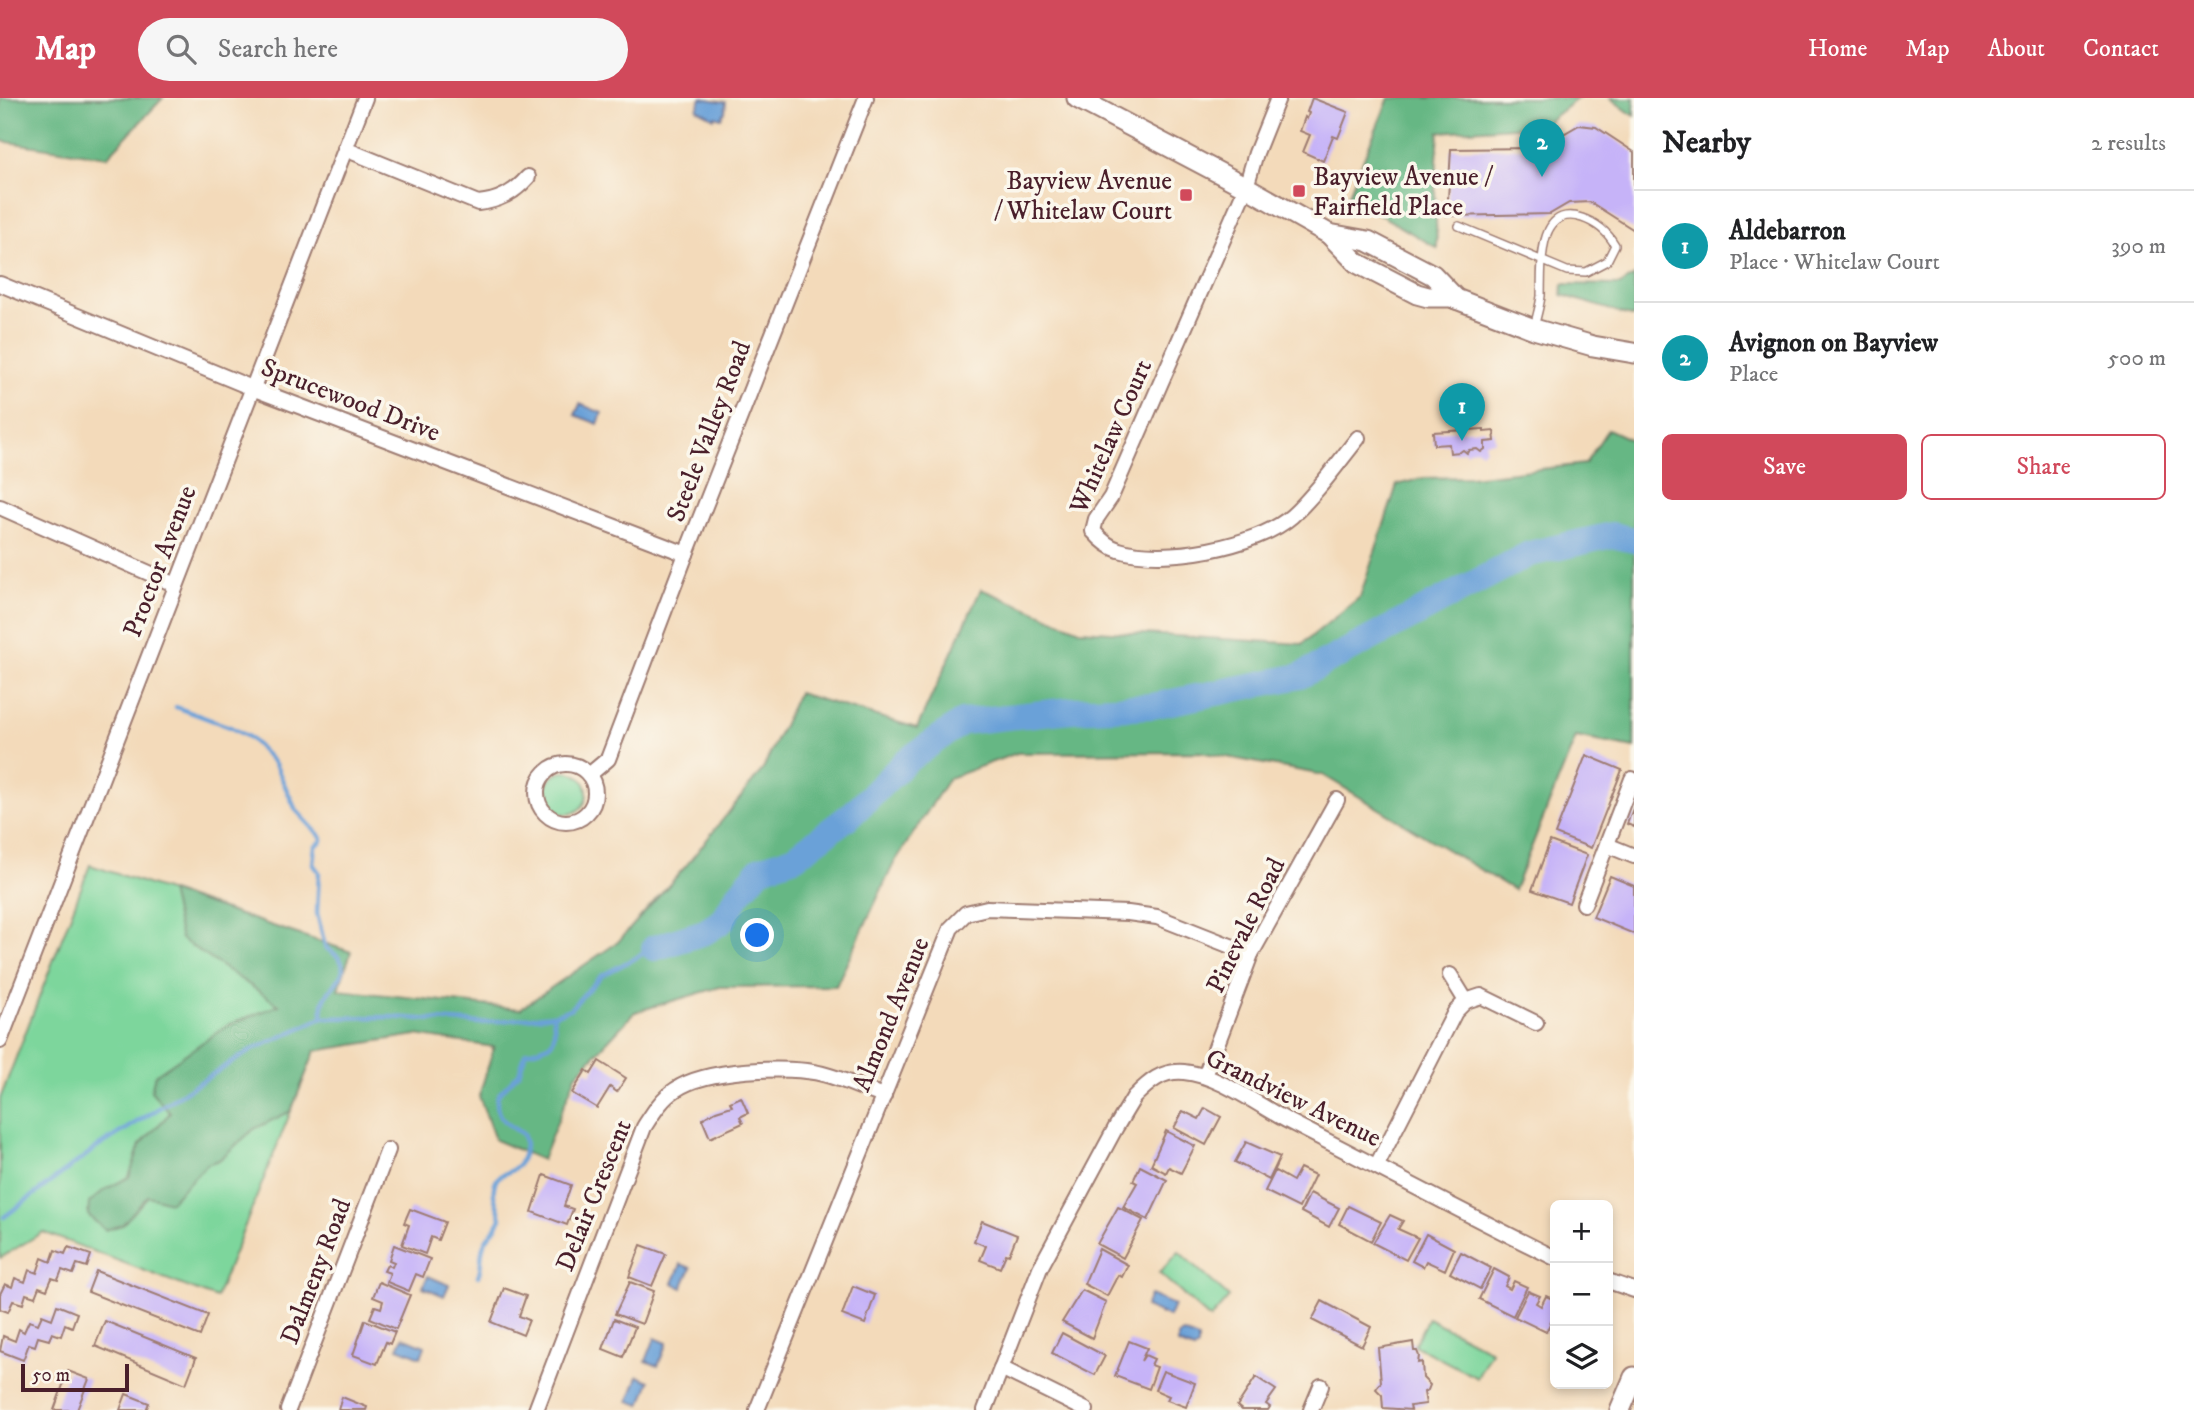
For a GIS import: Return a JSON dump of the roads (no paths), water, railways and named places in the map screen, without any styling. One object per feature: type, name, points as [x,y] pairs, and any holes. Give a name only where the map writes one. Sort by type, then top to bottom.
[{"type":"main road","points":[[1077,98],[1329,234],[1357,263],[1417,294],[1456,299],[1534,329],[1593,346],[1634,353]]},
{"type":"main road","points":[[1620,1410],[1634,1377]]},
{"type":"street","name":"Proctor Avenue","points":[[0,1041],[365,98]]},
{"type":"street","name":"Steele Valley Road","points":[[589,775],[608,760],[686,554],[866,98]]},
{"type":"street","points":[[1246,187],[1278,98]]},
{"type":"street","points":[[345,149],[478,204],[506,196],[518,188],[527,177]]},
{"type":"street","name":"Whitelaw Court","points":[[1246,187],[1111,497],[1096,519],[1093,531],[1102,541],[1118,550],[1161,556],[1222,547],[1249,538],[1273,529],[1291,516],[1358,438]]},
{"type":"street","name":"Sprucewood Drive","points":[[0,284],[252,388],[686,554]]},
{"type":"street","points":[[0,507],[176,585]]},
{"type":"street","points":[[565,763],[576,765],[589,775],[596,792],[594,803],[588,813],[579,820],[567,823],[556,821],[546,815],[539,806],[536,794],[538,783],[544,773],[554,766],[565,763]]},
{"type":"street","points":[[1584,904],[1632,779]]},
{"type":"street","name":"Pinevale Road","points":[[1205,1076],[1251,954],[1337,800]]},
{"type":"street","points":[[1606,845],[1634,856]]},
{"type":"street","name":"Almond Avenue","points":[[757,1410],[951,928],[966,913],[987,908],[1128,913],[1157,917],[1251,954]]},
{"type":"street","points":[[1450,975],[1466,1001]]},
{"type":"street","points":[[1377,1165],[1455,1012],[1466,1001],[1481,996],[1536,1023]]},
{"type":"street","name":"Delair Crescent","points":[[536,1410],[644,1127],[658,1105],[675,1090],[710,1074],[796,1070],[824,1074],[884,1096]]},
{"type":"street","name":"Grandview Avenue","points":[[985,1410],[1046,1256],[1134,1097],[1150,1081],[1164,1074],[1183,1072],[1205,1076],[1550,1255]]},
{"type":"street","name":"Dalmeny Road","points":[[288,1410],[388,1150]]},
{"type":"street","points":[[1613,1283],[1634,1290]]},
{"type":"street","points":[[1001,1368],[1086,1410]]},
{"type":"street","points":[[1311,1410],[1321,1386]]},
{"type":"lane","points":[[1459,226],[1540,258],[1567,271],[1586,272],[1607,261],[1615,245],[1609,235],[1595,223],[1573,215],[1557,221],[1546,233],[1540,258],[1541,297],[1534,329]]},
{"type":"water","points":[[701,98],[726,102],[721,118],[714,118],[697,109]]},
{"type":"water","points":[[580,404],[602,413],[598,424],[575,415]]},
{"type":"water","points":[[681,1264],[691,1268],[682,1288],[673,1283]]},
{"type":"water","points":[[428,1276],[449,1285],[444,1296],[423,1287]]},
{"type":"water","points":[[1150,1295],[1174,1305],[1169,1317],[1145,1307]]},
{"type":"water","points":[[1183,1333],[1198,1339],[1198,1347],[1194,1350],[1178,1344],[1178,1336]]},
{"type":"water","points":[[403,1337],[425,1346],[421,1357],[398,1348]]},
{"type":"water","points":[[655,1338],[667,1343],[658,1366],[646,1361]]},
{"type":"water","points":[[638,1376],[650,1381],[641,1405],[629,1401]]},
{"type":"waterway","points":[[654,948],[705,932],[722,921],[738,895],[760,869],[795,857],[852,814],[906,761],[962,722],[1071,710],[1152,706],[1300,676],[1529,554],[1612,535],[1634,540]]},
{"type":"waterway","points":[[176,707],[230,727],[250,738],[275,764],[296,810],[322,838],[315,846],[313,864],[319,872],[317,913],[325,946],[338,957],[343,968],[340,978],[325,998],[322,1018]]},
{"type":"waterway","points":[[478,1276],[483,1246],[501,1218],[494,1186],[499,1176],[517,1166],[525,1148],[523,1134],[499,1115],[498,1095],[519,1073],[526,1052],[543,1048],[552,1042],[553,1015],[570,1009],[601,976],[654,948]]},
{"type":"waterway","points":[[4,1217],[96,1148],[248,1052],[322,1018],[390,1017],[481,1023],[553,1015]]},
{"type":"place","name":"Avignon on Bayview","points":[[1542,177]]},
{"type":"place","name":"Bayview Avenue / Fairfield Place","points":[[1299,191]]},
{"type":"place","name":"Bayview Avenue / Whitelaw Court","points":[[1186,195]]},
{"type":"place","name":"Aldebarron","points":[[1462,441]]}]
